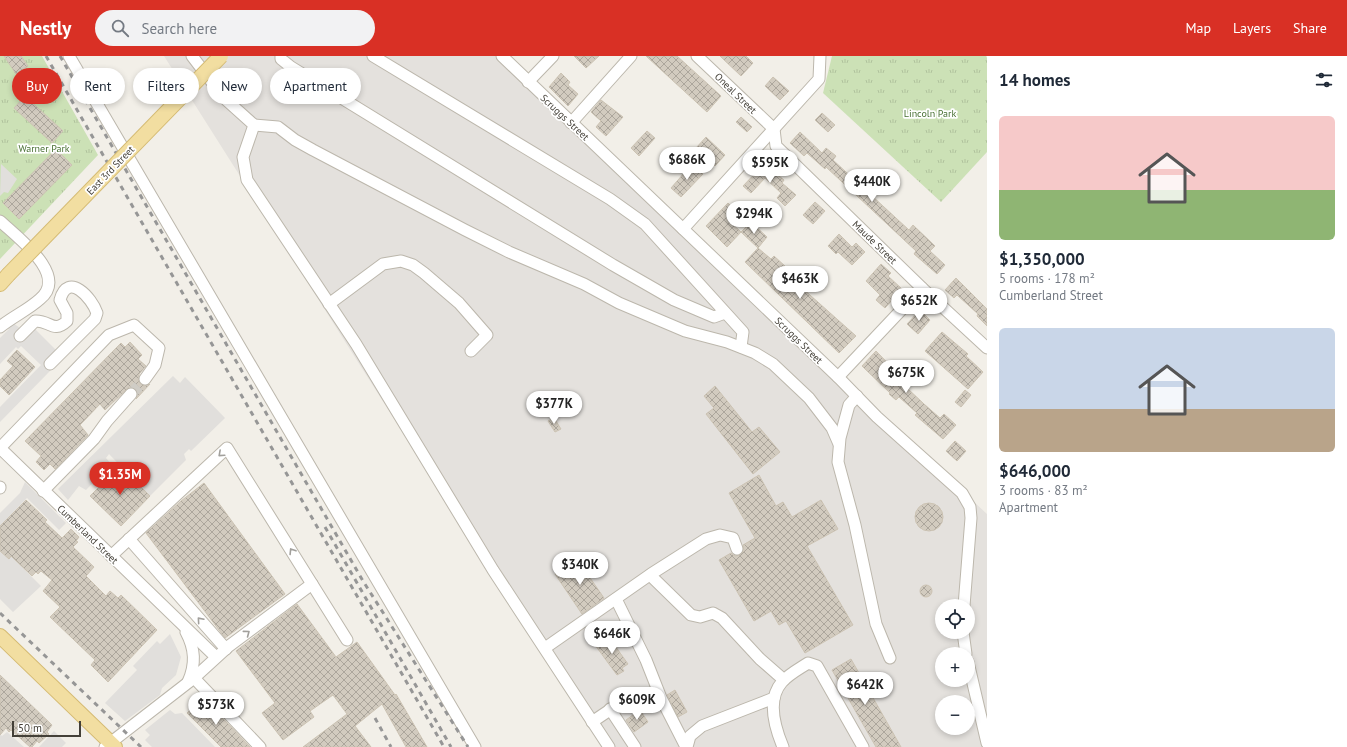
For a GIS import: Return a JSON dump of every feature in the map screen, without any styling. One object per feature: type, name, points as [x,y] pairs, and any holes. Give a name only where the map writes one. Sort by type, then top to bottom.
[{"type":"main road","name":"East 3rd Street","points":[[4,280],[221,56]]},
{"type":"main road","points":[[0,636],[110,746]]},
{"type":"street","points":[[69,56],[475,747]]},
{"type":"street","points":[[192,56],[224,98],[254,125],[278,127],[295,140],[312,150],[465,230],[509,252],[584,284],[619,303],[685,331],[741,347],[755,353],[773,364],[789,377],[809,398],[827,422],[839,444]]},
{"type":"street","points":[[281,56],[281,59],[291,67],[613,265],[674,300],[705,314],[714,317],[725,313]]},
{"type":"street","points":[[373,56],[610,199],[645,224],[743,332],[741,347]]},
{"type":"street","name":"Scruggs Street","points":[[502,56],[838,376],[877,417],[962,493],[970,507],[970,544],[965,599]]},
{"type":"street","points":[[528,82],[553,56]]},
{"type":"street","points":[[571,123],[631,56]]},
{"type":"street","name":"Oneal Street","points":[[697,56],[774,129]]},
{"type":"street","points":[[683,229],[819,80],[820,56]]},
{"type":"street","points":[[254,125],[242,157],[247,180],[356,344],[493,570],[609,747]]},
{"type":"street","name":"Maude Street","points":[[774,129],[776,146],[922,288],[987,348]]},
{"type":"street","points":[[0,222],[46,266],[50,280],[48,290],[41,299],[0,327]]},
{"type":"street","points":[[330,304],[383,264],[401,262],[407,263],[424,273],[459,303],[487,335],[471,351]]},
{"type":"street","points":[[838,376],[922,288]]},
{"type":"street","points":[[20,336],[35,321],[40,320],[54,327],[61,326],[66,321],[67,313],[60,300],[62,292],[67,289],[80,289],[88,296],[98,313],[95,320],[50,364]]},
{"type":"street","points":[[0,448],[109,335],[123,328],[134,325],[159,348],[155,365],[145,379]]},
{"type":"street","points":[[43,491],[94,439],[107,421],[131,394]]},
{"type":"street","points":[[856,396],[849,405],[839,444],[838,462],[855,524],[876,624],[890,658]]},
{"type":"street","name":"Cumberland Street","points":[[0,448],[216,658]]},
{"type":"street","points":[[111,556],[227,448],[347,640]]},
{"type":"street","points":[[545,648],[650,575],[706,539],[720,535],[733,538],[737,549]]},
{"type":"street","points":[[129,539],[226,649]]},
{"type":"street","points":[[650,575],[691,615],[700,617],[713,613],[722,618],[760,658],[784,680]]},
{"type":"street","points":[[110,746],[191,681],[226,649],[312,584]]},
{"type":"street","points":[[616,599],[646,660],[661,698],[686,747]]},
{"type":"street","name":"Cumberland Street","points":[[176,619],[191,642],[194,652],[194,666],[191,681]]},
{"type":"street","points":[[783,747],[774,726],[774,698],[784,680],[808,663],[817,666],[863,747]]},
{"type":"street","points":[[191,681],[260,747]]},
{"type":"street","points":[[974,687],[987,743]]},
{"type":"street","points":[[592,722],[629,697]]},
{"type":"street","points":[[686,747],[690,736],[702,726],[774,698]]},
{"type":"street","points":[[610,710],[635,747]]},
{"type":"shaded area","points":[[164,56],[495,56],[987,514],[987,747],[606,747],[538,646],[194,104],[199,104],[199,68],[172,68]]},
{"type":"shaded area","points":[[1,164],[17,179],[8,193],[4,192],[0,196]]},
{"type":"shaded area","points":[[88,318],[95,325],[0,422],[0,407],[41,365],[21,346],[18,349],[16,347],[0,364],[0,338],[9,329],[7,327],[13,323],[20,328],[27,321],[56,350]]},
{"type":"shaded area","points":[[173,376],[180,383],[185,377],[225,418],[191,451],[189,449],[184,454],[186,460],[150,496],[109,454],[106,458],[111,464],[86,490],[79,486],[68,500],[58,489]]},
{"type":"shaded area","points":[[25,482],[66,523],[59,530],[27,498],[0,526],[0,513],[20,493]]},
{"type":"shaded area","points":[[0,551],[9,559],[11,556],[41,586],[13,612],[0,599]]},
{"type":"shaded area","points":[[170,634],[181,657],[176,675],[162,688],[160,695],[125,721],[105,703],[137,670],[133,666],[157,641],[160,644]]},
{"type":"shaded area","points":[[170,710],[175,714],[182,713],[215,747],[152,747],[145,740],[150,735],[145,730]]},
{"type":"shaded area","points":[[54,731],[66,743],[62,747],[39,747]]},
{"type":"shaded area","points":[[7,732],[24,747],[0,747],[0,734],[2,736]]},
{"type":"green space","name":"Warner Park","points":[[0,56],[42,56],[49,68],[12,68],[12,104],[62,104],[62,91],[98,155],[0,259]]},
{"type":"green space","name":"Lincoln Park","points":[[832,56],[986,56],[987,152],[941,202],[823,93]]},
{"type":"building","points":[[4,56],[21,56],[28,66],[25,68],[12,68]]},
{"type":"building","points":[[574,56],[599,56],[586,68]]},
{"type":"building","points":[[646,56],[677,56],[721,96],[707,112]]},
{"type":"building","points":[[720,56],[746,56],[753,63],[741,76]]},
{"type":"building","points":[[561,73],[570,82],[568,85],[578,94],[568,106],[549,87]]},
{"type":"building","points":[[773,77],[789,91],[780,100],[765,86]]},
{"type":"building","points":[[601,100],[623,117],[606,136],[596,127],[601,121],[591,112]]},
{"type":"building","points":[[18,104],[34,104],[63,131],[52,143],[14,108]]},
{"type":"building","points":[[822,113],[835,125],[828,132],[815,120]]},
{"type":"building","points":[[741,117],[752,127],[747,132],[736,122]]},
{"type":"building","points":[[647,131],[655,138],[639,156],[631,148]]},
{"type":"building","points":[[800,132],[822,153],[826,148],[836,156],[833,160],[909,230],[913,225],[935,246],[930,251],[945,265],[937,274],[914,254],[916,251],[826,167],[825,169],[807,153],[804,156],[790,143]]},
{"type":"building","points":[[706,137],[725,155],[715,166],[696,148]]},
{"type":"building","points":[[56,149],[72,165],[19,219],[3,203]]},
{"type":"building","points":[[692,164],[703,174],[681,197],[671,188]]},
{"type":"building","points":[[764,164],[784,180],[782,183],[796,195],[785,206],[777,198],[781,193],[765,178],[751,193],[743,186]]},
{"type":"building","points":[[815,202],[825,211],[813,224],[803,215]]},
{"type":"building","points":[[728,203],[735,210],[727,219],[741,232],[727,247],[706,226]]},
{"type":"building","points":[[751,222],[767,237],[758,248],[741,232]]},
{"type":"building","points":[[839,234],[852,247],[856,243],[865,252],[852,265],[838,252],[836,254],[828,246]]},
{"type":"building","points":[[758,248],[771,259],[774,256],[786,267],[787,266],[796,275],[792,279],[856,336],[839,353],[745,262]]},
{"type":"building","points":[[881,264],[891,273],[888,276],[902,289],[885,308],[876,300],[880,295],[866,281]]},
{"type":"building","points":[[956,278],[987,309],[987,326],[977,316],[978,314],[957,295],[954,298],[945,290]]},
{"type":"building","points":[[920,310],[930,320],[918,334],[907,324]]},
{"type":"building","points":[[942,332],[968,354],[966,356],[983,372],[968,389],[925,351]]},
{"type":"building","points":[[130,342],[142,355],[138,359],[146,366],[139,374],[139,382],[144,386],[150,384],[136,399],[137,391],[133,387],[129,387],[105,410],[100,404],[80,425],[88,435],[55,469],[50,464],[44,470],[36,462],[41,456],[25,441],[121,343],[125,347]]},
{"type":"building","points":[[17,350],[35,367],[9,395],[0,386],[0,380],[13,366],[7,361]]},
{"type":"building","points":[[876,351],[910,386],[907,388],[924,404],[940,418],[944,414],[956,425],[943,439],[915,415],[917,413],[899,397],[896,400],[889,394],[890,393],[862,366]]},
{"type":"building","points":[[715,386],[752,432],[759,427],[780,452],[753,474],[706,414],[714,408],[704,396]]},
{"type":"building","points":[[965,390],[971,395],[961,407],[955,402]]},
{"type":"building","points":[[554,418],[561,429],[555,432],[548,421]]},
{"type":"building","points":[[955,441],[966,451],[957,461],[946,451]]},
{"type":"building","points":[[120,466],[150,496],[121,526],[90,496]]},
{"type":"building","points":[[759,475],[776,506],[783,502],[792,517],[821,500],[838,529],[807,546],[853,625],[805,653],[786,621],[779,625],[771,611],[754,621],[719,560],[731,553],[735,556],[740,555],[744,551],[743,545],[755,538],[729,493]]},
{"type":"building","points":[[204,483],[285,594],[225,638],[146,533],[181,501]]},
{"type":"building","points":[[26,500],[47,520],[45,522],[62,538],[71,529],[79,537],[76,541],[78,542],[73,547],[94,567],[86,576],[106,596],[110,591],[118,598],[121,595],[157,630],[108,682],[91,665],[95,660],[50,617],[60,607],[43,591],[52,580],[41,571],[38,574],[36,572],[32,576],[11,556],[9,559],[0,551],[0,526]]},
{"type":"building","points":[[929,503],[939,507],[943,517],[939,527],[929,531],[919,527],[915,517],[919,507]]},
{"type":"building","points":[[577,559],[604,598],[582,614],[555,574]]},
{"type":"building","points":[[924,585],[928,585],[932,591],[928,597],[924,597],[920,593],[920,589]]},
{"type":"building","points":[[297,604],[336,657],[357,642],[395,695],[396,694],[427,747],[406,747],[382,704],[355,726],[371,747],[303,747],[347,714],[333,695],[310,711],[314,717],[283,740],[262,713],[275,703],[236,651]]},
{"type":"building","points":[[608,636],[628,664],[622,668],[624,671],[617,675],[595,645]]},
{"type":"building","points":[[851,659],[901,747],[876,747],[832,670]]},
{"type":"building","points":[[0,675],[52,725],[47,732],[49,734],[39,743],[37,741],[32,747],[30,747],[11,730],[9,732],[6,728],[0,735]]},
{"type":"building","points":[[675,690],[687,712],[678,717],[667,695]]},
{"type":"building","points":[[203,698],[250,747],[221,747],[187,713]]},
{"type":"building","points":[[640,710],[648,722],[634,732],[626,720]]},
{"type":"tunnel","points":[[131,394],[145,379]]},
{"type":"railway","points":[[46,56],[444,747]]},
{"type":"railway","points":[[60,56],[363,581],[468,747]]},
{"type":"railway","points":[[325,527],[451,747]]},
{"type":"railway","points":[[0,613],[141,747]]},
{"type":"railway","points":[[375,718],[391,747]]}]
